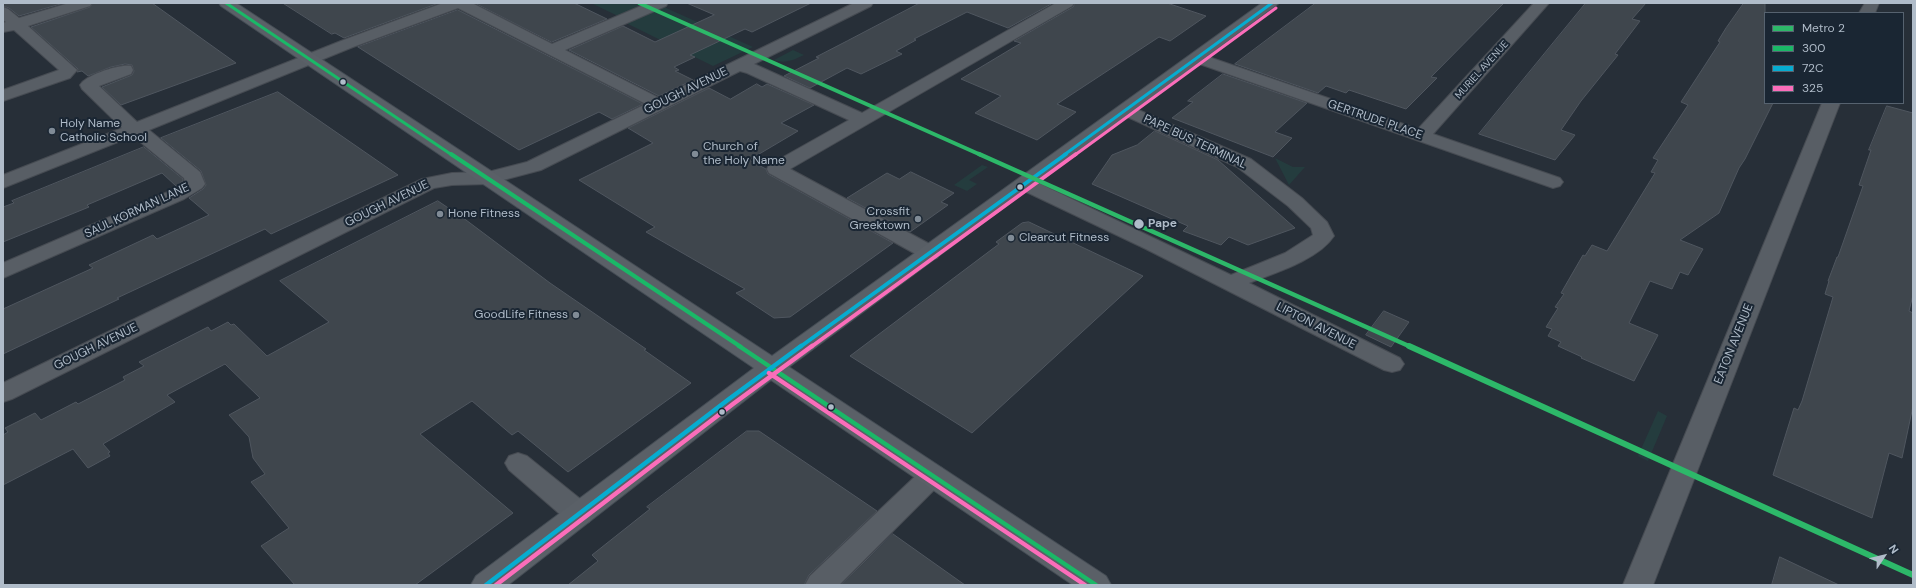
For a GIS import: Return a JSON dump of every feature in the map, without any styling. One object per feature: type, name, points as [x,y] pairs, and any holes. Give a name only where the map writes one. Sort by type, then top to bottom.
[{"type":"main road","points":[[226,3],[1096,585]]},
{"type":"main road","points":[[486,585],[729,399],[1272,3]]},
{"type":"street","points":[[9,26],[85,3]]},
{"type":"street","points":[[3,182],[310,59],[432,6],[458,3],[658,104]]},
{"type":"street","points":[[551,50],[661,3]]},
{"type":"street","name":"GOUGH AVENUE","points":[[3,393],[429,183],[452,179],[488,178],[534,166],[866,3]]},
{"type":"street","points":[[930,253],[776,169],[1067,3]]},
{"type":"street","name":"MURIEL AVENUE","points":[[1421,136],[1542,3]]},
{"type":"street","points":[[3,12],[9,26],[69,70],[64,74],[3,96]]},
{"type":"street","name":"GERTRUDE PLACE","points":[[1197,58],[1553,182]]},
{"type":"street","points":[[737,66],[752,69],[863,120]]},
{"type":"street","points":[[126,70],[96,80],[88,85],[135,130]]},
{"type":"street","name":"EATON AVENUE","points":[[1638,585],[1831,104]]},
{"type":"street","name":"PAPE BUS TERMINAL","points":[[1127,110],[1244,163],[1295,202],[1320,226],[1324,236],[1317,243],[1299,253],[1230,283]]},
{"type":"street","name":"SAUL KORMAN LANE","points":[[3,271],[177,195],[195,184],[193,176],[145,135],[135,130]]},
{"type":"street","name":"LIPTON AVENUE","points":[[1025,184],[1153,244],[1392,364]]},
{"type":"street","points":[[518,463],[579,514]]},
{"type":"street","points":[[820,585],[933,475]]},
{"type":"green space","points":[[591,3],[655,3],[753,47],[713,66],[624,22],[620,17]]},
{"type":"green space","points":[[793,50],[804,55],[793,60],[774,60]]},
{"type":"green space","points":[[1275,158],[1293,167],[1305,167],[1289,185]]},
{"type":"green space","points":[[982,165],[988,167],[969,180],[977,184],[967,191],[954,185]]},
{"type":"green space","points":[[1658,411],[1667,416],[1648,461],[1638,456]]},
{"type":"building","points":[[3,3],[64,3],[19,16],[9,8],[3,6]]},
{"type":"building","points":[[93,3],[152,3],[236,63],[121,105],[102,87],[132,75],[134,71],[132,65],[125,64],[111,67],[88,76],[82,71],[77,72],[78,69],[31,27],[90,7]]},
{"type":"building","points":[[283,3],[439,3],[344,38],[335,33],[332,34]]},
{"type":"building","points":[[475,3],[574,3],[607,19],[552,42]]},
{"type":"building","points":[[687,3],[811,3],[752,32],[745,29],[690,55],[695,57],[674,67],[679,70],[675,71],[693,80],[659,96],[569,50],[623,26],[655,42],[714,15]]},
{"type":"building","points":[[920,3],[1053,3],[1008,28],[967,12],[914,39],[916,40],[896,51],[902,54],[861,74],[847,68],[810,88],[784,76],[819,58],[816,57]]},
{"type":"building","points":[[1075,3],[1167,3],[1206,16],[1170,41],[1159,37],[1057,104],[1076,112],[1037,140],[975,113],[1001,96],[961,79],[1021,43],[1014,41],[1073,7]]},
{"type":"building","points":[[1316,3],[1504,3],[1431,77],[1437,78],[1406,109],[1349,90],[1346,93],[1326,86],[1318,93],[1235,64]]},
{"type":"building","points":[[1586,3],[1646,3],[1632,19],[1640,21],[1615,54],[1618,55],[1581,101],[1561,130],[1575,135],[1555,160],[1479,134]]},
{"type":"building","points":[[1744,3],[1765,3],[1764,104],[1772,104],[1739,168],[1719,213],[1680,240],[1703,249],[1688,275],[1680,272],[1672,289],[1650,281],[1629,323],[1658,335],[1634,381],[1581,358],[1582,357],[1558,346],[1561,342],[1548,336],[1552,329],[1546,327],[1558,308],[1555,307],[1564,294],[1561,293],[1583,255],[1585,256],[1592,245],[1607,251],[1655,173],[1651,172],[1658,160],[1653,158],[1688,105],[1681,102],[1720,42],[1718,41]]},
{"type":"building","points":[[458,10],[643,104],[612,119],[599,112],[519,150],[358,47]]},
{"type":"building","points":[[1223,74],[1307,103],[1275,132],[1292,138],[1273,157],[1172,118],[1193,102],[1188,101]]},
{"type":"building","points":[[757,84],[762,87],[767,84],[814,105],[781,123],[798,131],[749,160],[766,169],[768,174],[893,243],[790,317],[774,318],[736,293],[745,289],[646,232],[655,227],[579,180],[653,143],[628,128],[709,88],[730,99]]},
{"type":"building","points":[[278,92],[398,175],[271,234],[265,229],[117,298],[119,299],[3,354],[3,309],[93,268],[89,265],[153,235],[157,239],[209,215],[189,198],[203,189],[206,185],[201,171],[161,138]]},
{"type":"building","points":[[1887,106],[1913,113],[1913,295],[1909,311],[1913,313],[1913,406],[1902,458],[1889,453],[1872,518],[1773,475],[1794,408],[1798,410],[1802,401],[1833,297],[1825,294],[1828,281],[1863,186],[1859,185],[1871,150],[1869,150]]},
{"type":"building","name":"Pape","points":[[1155,131],[1218,160],[1295,228],[1248,245],[1229,237],[1221,245],[1183,231],[1188,226],[1092,184],[1112,155],[1137,145]]},
{"type":"building","points":[[144,147],[183,179],[183,181],[176,186],[162,173],[87,205],[89,207],[3,242],[3,207],[14,203],[12,201]]},
{"type":"building","points":[[911,172],[954,193],[941,202],[948,205],[910,232],[847,198],[887,173],[899,179]]},
{"type":"building","points":[[438,201],[466,220],[550,283],[646,349],[644,350],[691,383],[568,472],[518,431],[512,435],[472,401],[420,434],[513,513],[415,585],[295,585],[261,546],[289,528],[251,482],[265,474],[253,458],[249,437],[229,415],[260,398],[225,364],[167,395],[175,402],[103,444],[110,452],[108,453],[110,456],[88,468],[73,449],[3,485],[3,435],[8,432],[5,428],[35,413],[41,420],[76,402],[78,404],[125,380],[123,377],[144,366],[139,362],[208,327],[211,331],[228,322],[231,325],[234,324],[267,356],[329,322],[280,281]]},
{"type":"building","points":[[1029,222],[1143,276],[972,433],[850,356],[999,244],[996,242],[1022,223]]},
{"type":"building","points":[[1384,311],[1409,322],[1391,347],[1366,335]]},
{"type":"building","points":[[747,431],[759,431],[877,511],[809,575],[804,585],[568,585],[598,561],[592,555],[650,509],[647,507]]},
{"type":"building","points":[[893,534],[965,585],[841,585]]},
{"type":"building","points":[[1780,557],[1839,585],[1772,585]]},
{"type":"metro line","name":"2","points":[[639,3],[1161,234],[1913,575]]},
{"type":"transit line","name":"300","points":[[226,3],[1096,585]]},
{"type":"transit line","name":"72C","points":[[486,585],[729,399],[1272,3]]},
{"type":"transit line","name":"325","points":[[496,585],[733,404],[1276,8]]},
{"type":"transit line","name":"325","points":[[769,373],[1085,585]]},
{"type":"place","name":"Holy Name Catholic School","points":[[52,131]]},
{"type":"place","name":"Church of the Holy Name","points":[[695,154]]},
{"type":"place","name":"Hone Fitness","points":[[440,214]]},
{"type":"place","name":"Crossfit Greektown","points":[[918,219]]},
{"type":"place","name":"Pape","points":[[1139,224]]},
{"type":"place","name":"Clearcut Fitness","points":[[1011,238]]},
{"type":"place","name":"GoodLife Fitness","points":[[576,315]]}]
